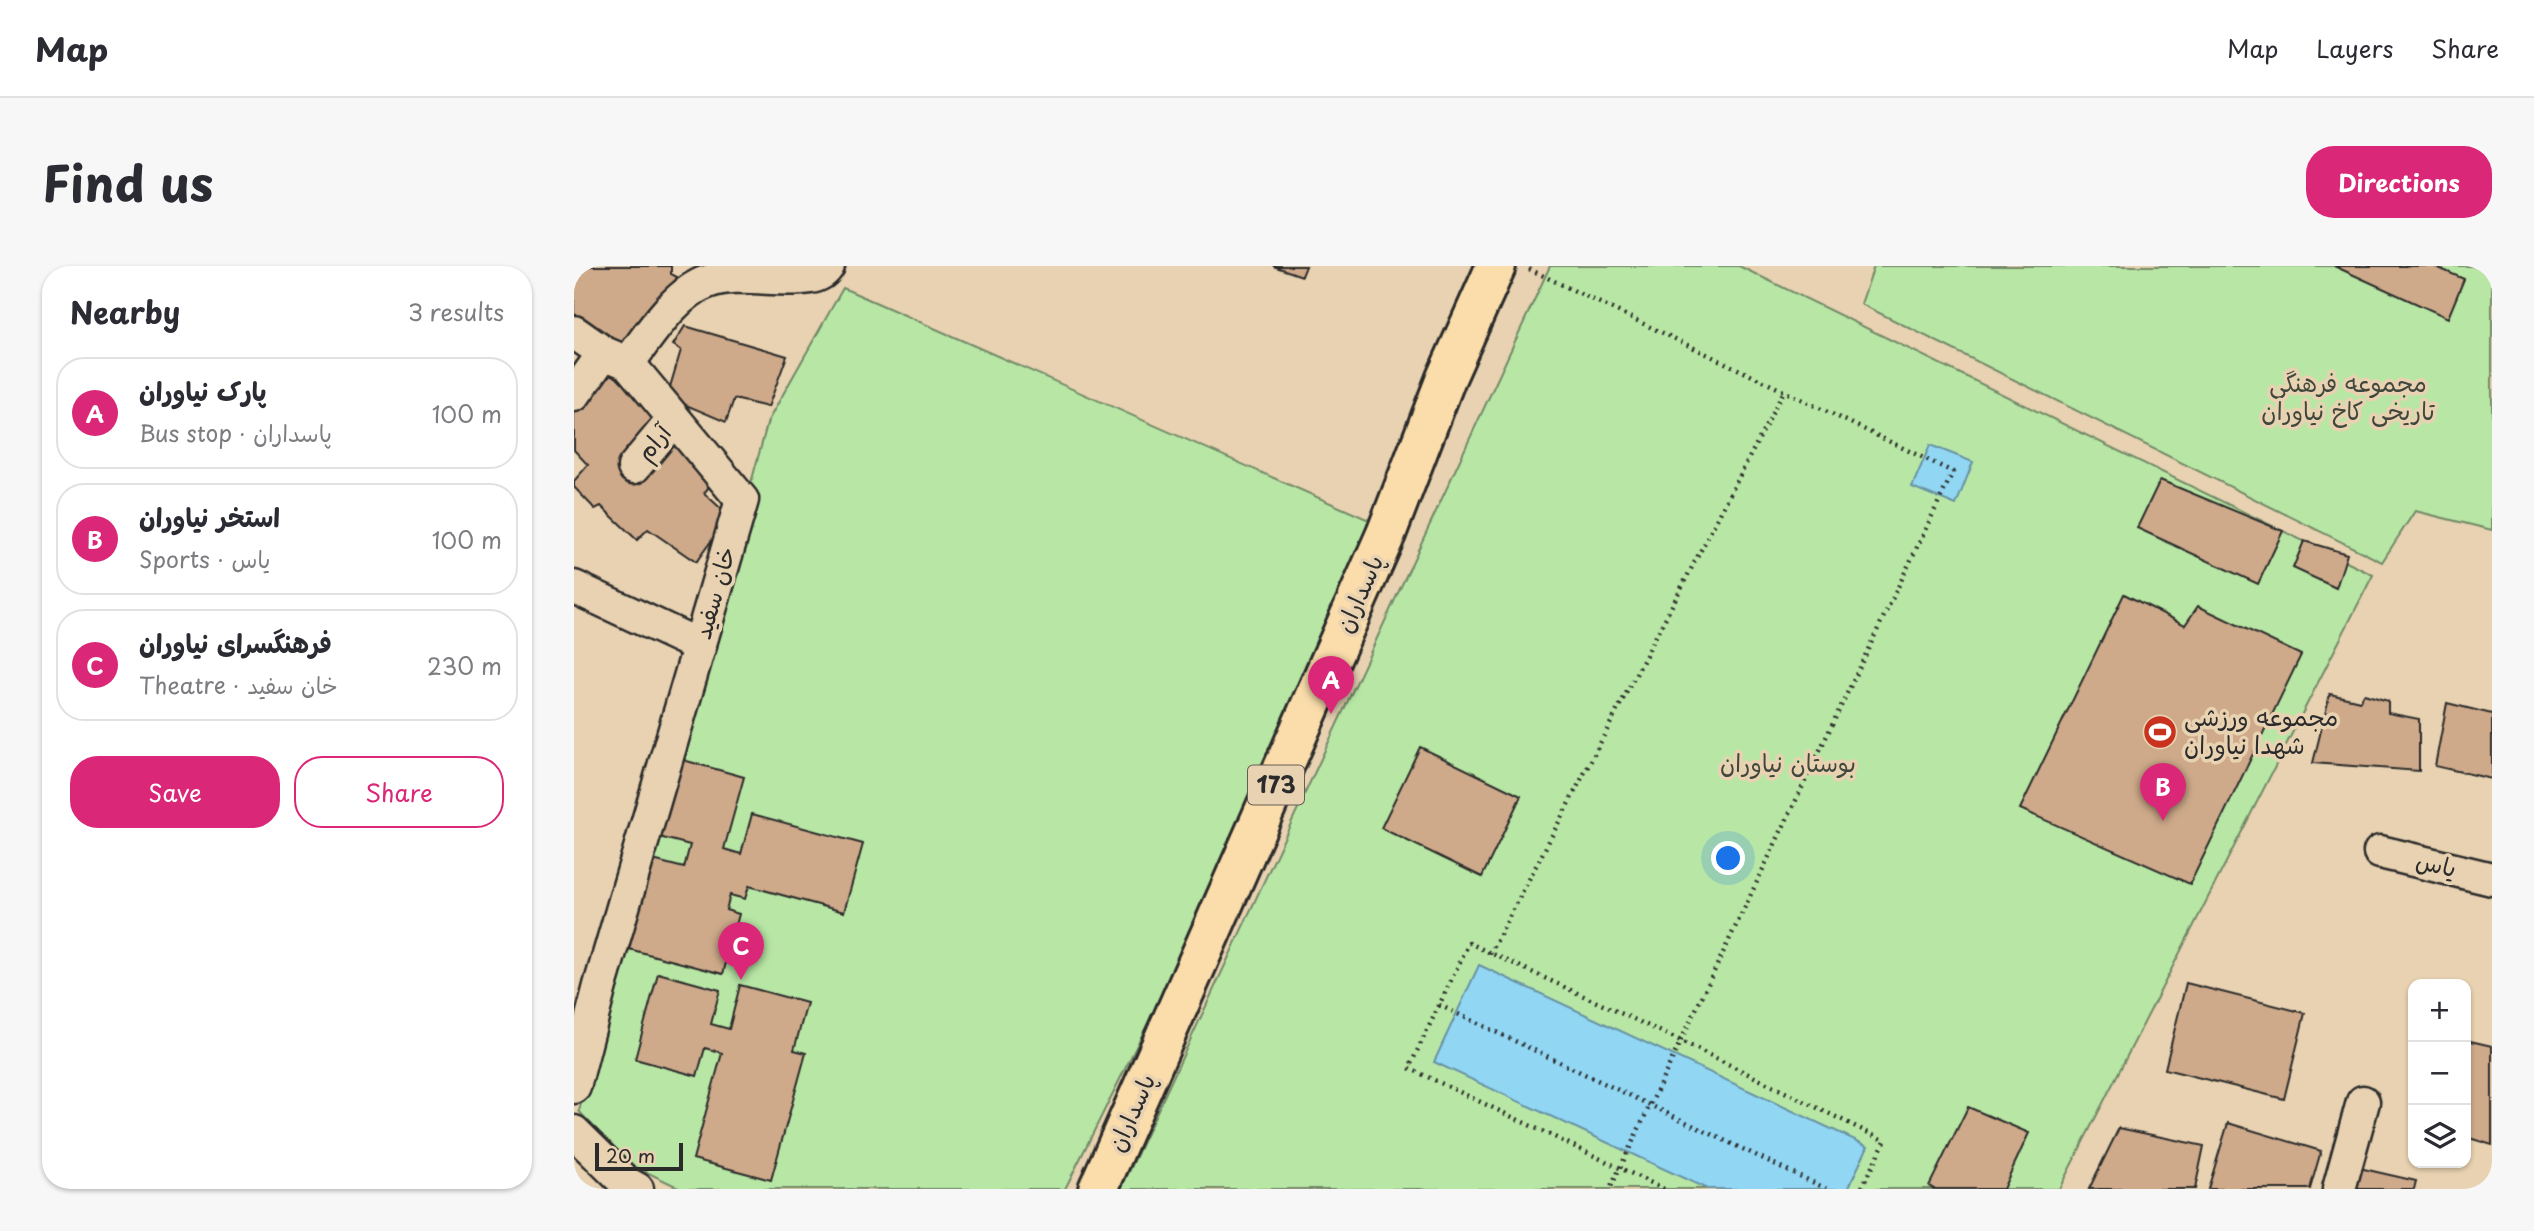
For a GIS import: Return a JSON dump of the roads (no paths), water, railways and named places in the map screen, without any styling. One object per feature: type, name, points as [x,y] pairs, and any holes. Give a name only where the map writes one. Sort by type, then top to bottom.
[{"type":"main road","name":"پاسداران","points":[[1098,1189],[1386,534],[1446,378],[1496,266]]},
{"type":"street","points":[[574,395],[662,320],[688,291],[708,281],[751,276],[810,277],[824,272],[828,266]]},
{"type":"street","name":"خان سفید","points":[[574,332],[616,358],[674,419],[741,500],[668,748],[587,983],[574,1087]]},
{"type":"street","name":"آرام","points":[[634,467],[674,419]]},
{"type":"street","points":[[574,587],[700,646]]},
{"type":"street","name":"یاس","points":[[2380,852],[2492,879]]},
{"type":"street","points":[[2339,1189],[2363,1102]]},
{"type":"street","points":[[574,1132],[628,1187]]},
{"type":"water","points":[[1930,445],[1973,462],[1956,505],[1912,487]]},
{"type":"water","points":[[1479,965],[1868,1146],[1848,1189],[1707,1189],[1434,1062]]},
{"type":"place","name":"پارک نیاوران","points":[[1331,714]]},
{"type":"place","name":"مجموعه ورزشی شهدا نیاوران","points":[[2160,732]]},
{"type":"place","name":"استخر نیاوران","points":[[2163,821]]},
{"type":"place","name":"فرهنگسرای نیاوران","points":[[741,980]]},
{"type":"park label","name":"مجموعه فرهنگی تاریخی کاخ نیاوران","points":[[2348,398]]},
{"type":"park label","name":"بوستان نیاوران","points":[[1788,764]]}]
